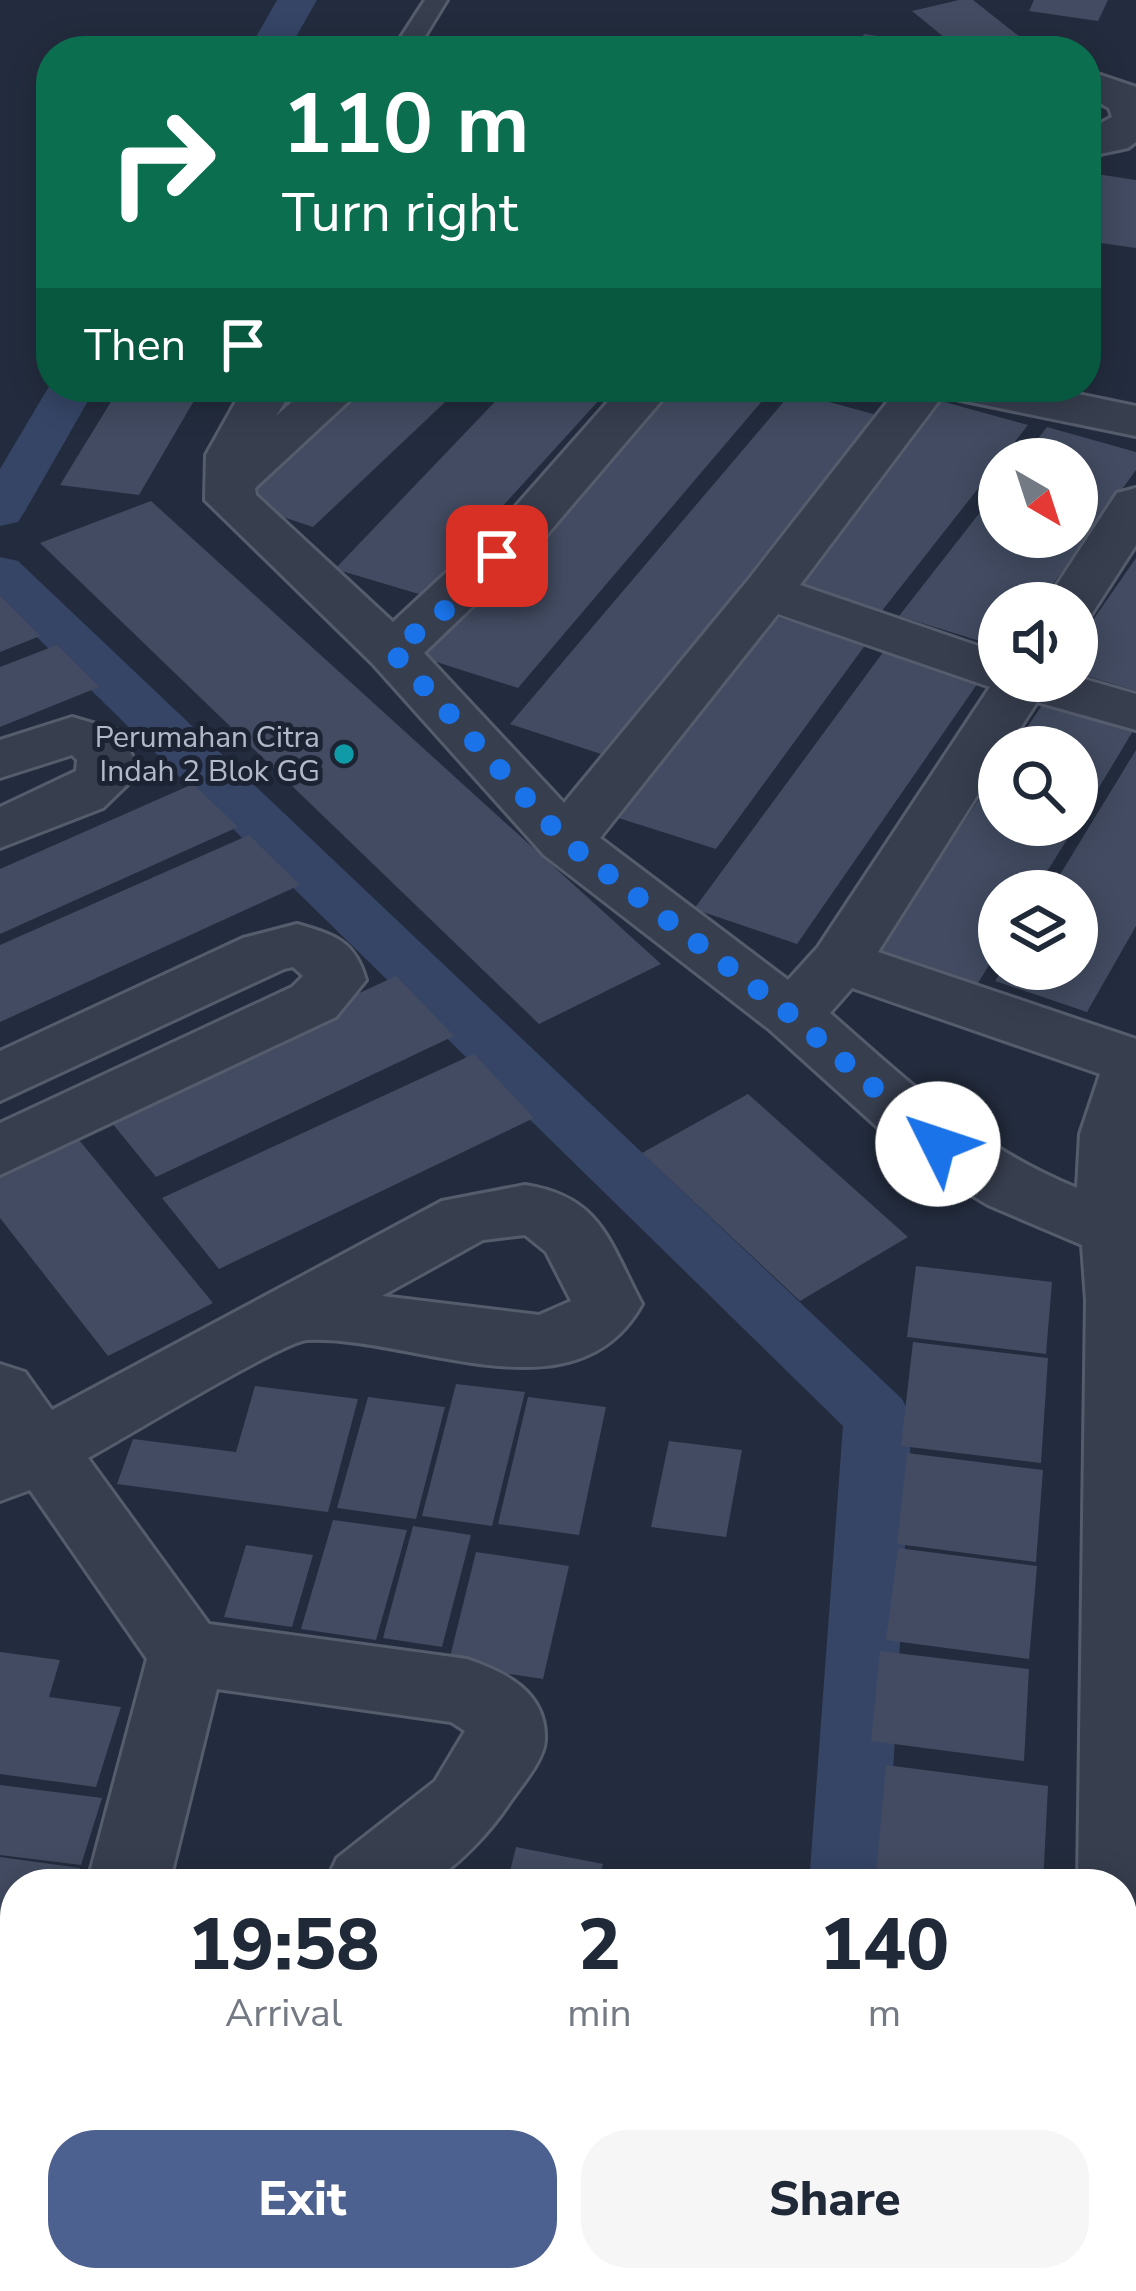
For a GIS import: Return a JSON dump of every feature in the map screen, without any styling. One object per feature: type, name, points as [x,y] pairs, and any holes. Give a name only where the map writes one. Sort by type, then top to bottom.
[{"type":"street","points":[[1101,89],[1125,98],[1136,121],[1112,139],[1101,141]]},
{"type":"street","points":[[260,402],[228,456],[231,500],[251,524],[392,651],[565,841],[791,1015],[938,1144],[1012,1188],[1125,1236]]},
{"type":"street","points":[[227,486],[322,402]]},
{"type":"street","points":[[392,651],[442,613],[553,500],[635,402]]},
{"type":"street","points":[[565,841],[767,592],[912,402]]},
{"type":"street","points":[[1043,402],[1136,421]]},
{"type":"street","points":[[1086,582],[1136,504]]},
{"type":"street","points":[[767,592],[978,665]]},
{"type":"street","points":[[1098,701],[1136,712]]},
{"type":"street","points":[[791,1015],[839,962],[1010,702]]},
{"type":"street","points":[[0,760],[72,734],[97,743],[106,760],[104,779],[82,795],[0,829]]},
{"type":"street","points":[[0,1078],[265,953],[297,945],[329,958],[335,980],[314,1002],[0,1151]]},
{"type":"street","points":[[839,962],[1136,1062],[1113,1134],[1109,1173],[1125,1236],[1119,1869]]},
{"type":"street","points":[[22,1461],[295,1312]]},
{"type":"street","points":[[0,1392],[22,1461],[188,1654],[274,1662],[466,1692],[502,1713],[506,1742],[463,1806],[385,1869]]},
{"type":"street","points":[[132,1869],[188,1654]]},
{"type":"lane","points":[[413,36],[436,0]]},
{"type":"building","points":[[973,0],[1019,36],[943,36],[912,11]]},
{"type":"building","points":[[1034,0],[1108,0],[1098,21],[1029,11]]},
{"type":"building","points":[[1101,175],[1136,180],[1136,248],[1101,243]]},
{"type":"building","points":[[111,402],[193,402],[139,495],[60,485]]},
{"type":"building","points":[[348,402],[445,402],[313,527],[238,502]]},
{"type":"building","points":[[495,402],[597,402],[422,595],[335,569]]},
{"type":"building","points":[[653,402],[761,402],[518,688],[424,658]]},
{"type":"building","points":[[784,402],[829,402],[877,415],[604,755],[510,724]]},
{"type":"building","points":[[940,402],[1028,425],[1018,438],[978,438],[978,489],[881,612],[790,583]]},
{"type":"building","points":[[1047,427],[1086,438],[1038,438]]},
{"type":"building","points":[[1098,441],[1136,452],[1136,470],[1098,522]]},
{"type":"building","name":"Perumahan Citra Indah 2 Blok GG","points":[[151,501],[661,964],[539,1024],[40,543]]},
{"type":"building","points":[[978,515],[978,558],[1072,558],[1054,582],[978,582],[978,640],[899,616]]},
{"type":"building","points":[[1136,558],[1136,691],[1098,679],[1098,613]]},
{"type":"building","points":[[0,596],[40,636],[0,652]]},
{"type":"building","points":[[766,614],[866,644],[716,849],[609,815]]},
{"type":"building","points":[[57,645],[99,687],[0,727],[0,667]]},
{"type":"building","points":[[884,651],[978,679],[797,944],[694,909]]},
{"type":"building","points":[[1044,702],[1056,702],[1136,726],[1098,789],[1098,726],[1028,726]]},
{"type":"building","points":[[1136,750],[1136,926],[1087,1012],[1022,990],[1098,990],[1098,870],[1063,870],[1077,846],[1098,846],[1098,812]]},
{"type":"building","points":[[193,784],[238,827],[0,934],[0,869]]},
{"type":"building","points":[[978,801],[978,846],[1063,846],[1048,870],[978,870],[978,983],[879,950]]},
{"type":"building","points":[[249,835],[300,885],[0,1022],[0,945]]},
{"type":"building","points":[[396,976],[454,1036],[156,1177],[103,1112]]},
{"type":"building","points":[[474,1054],[534,1118],[219,1269],[162,1198]]},
{"type":"building","points":[[748,1094],[908,1237],[800,1301],[642,1153]]},
{"type":"building","points":[[70,1129],[213,1303],[108,1356],[0,1218],[0,1163]]},
{"type":"building","points":[[916,1266],[1052,1282],[1046,1354],[907,1337]]},
{"type":"building","points":[[913,1342],[1048,1358],[1041,1463],[901,1446]]},
{"type":"building","points":[[456,1384],[525,1392],[492,1526],[422,1516]]},
{"type":"building","points":[[255,1386],[358,1399],[328,1512],[117,1484],[133,1439],[236,1452]]},
{"type":"building","points":[[368,1397],[445,1407],[416,1519],[337,1508]]},
{"type":"building","points":[[528,1397],[606,1407],[579,1535],[498,1524]]},
{"type":"building","points":[[669,1441],[742,1450],[726,1537],[651,1527]]},
{"type":"building","points":[[907,1453],[1043,1470],[1036,1562],[897,1544]]},
{"type":"building","points":[[333,1520],[407,1530],[376,1640],[301,1629]]},
{"type":"building","points":[[413,1526],[471,1535],[442,1647],[383,1638]]},
{"type":"building","points":[[246,1545],[313,1555],[292,1627],[224,1617]]},
{"type":"building","points":[[898,1548],[1037,1566],[1029,1659],[886,1640]]},
{"type":"building","points":[[476,1552],[569,1566],[543,1679],[448,1665]]},
{"type":"building","points":[[880,1651],[1029,1669],[1024,1761],[871,1741]]},
{"type":"building","points":[[0,1652],[60,1660],[49,1697],[121,1707],[96,1787],[0,1774]]},
{"type":"building","points":[[886,1765],[1048,1786],[1044,1869],[876,1869]]},
{"type":"building","points":[[0,1785],[102,1798],[81,1865],[0,1855]]},
{"type":"building","points":[[516,1847],[603,1864],[602,1869],[511,1869]]},
{"type":"building","points":[[0,1857],[80,1868],[80,1869],[0,1869]]},
{"type":"waterway","points":[[277,36],[297,0]]},
{"type":"waterway","points":[[0,511],[63,402]]},
{"type":"waterway","points":[[0,572],[878,1418],[849,1869]]},
{"type":"place","name":"Perumahan Citra Indah 2 Blok GG","points":[[344,754]]},
{"type":"route","points":[[497,556],[442,613],[392,651],[565,841],[791,1015],[938,1144]]}]
